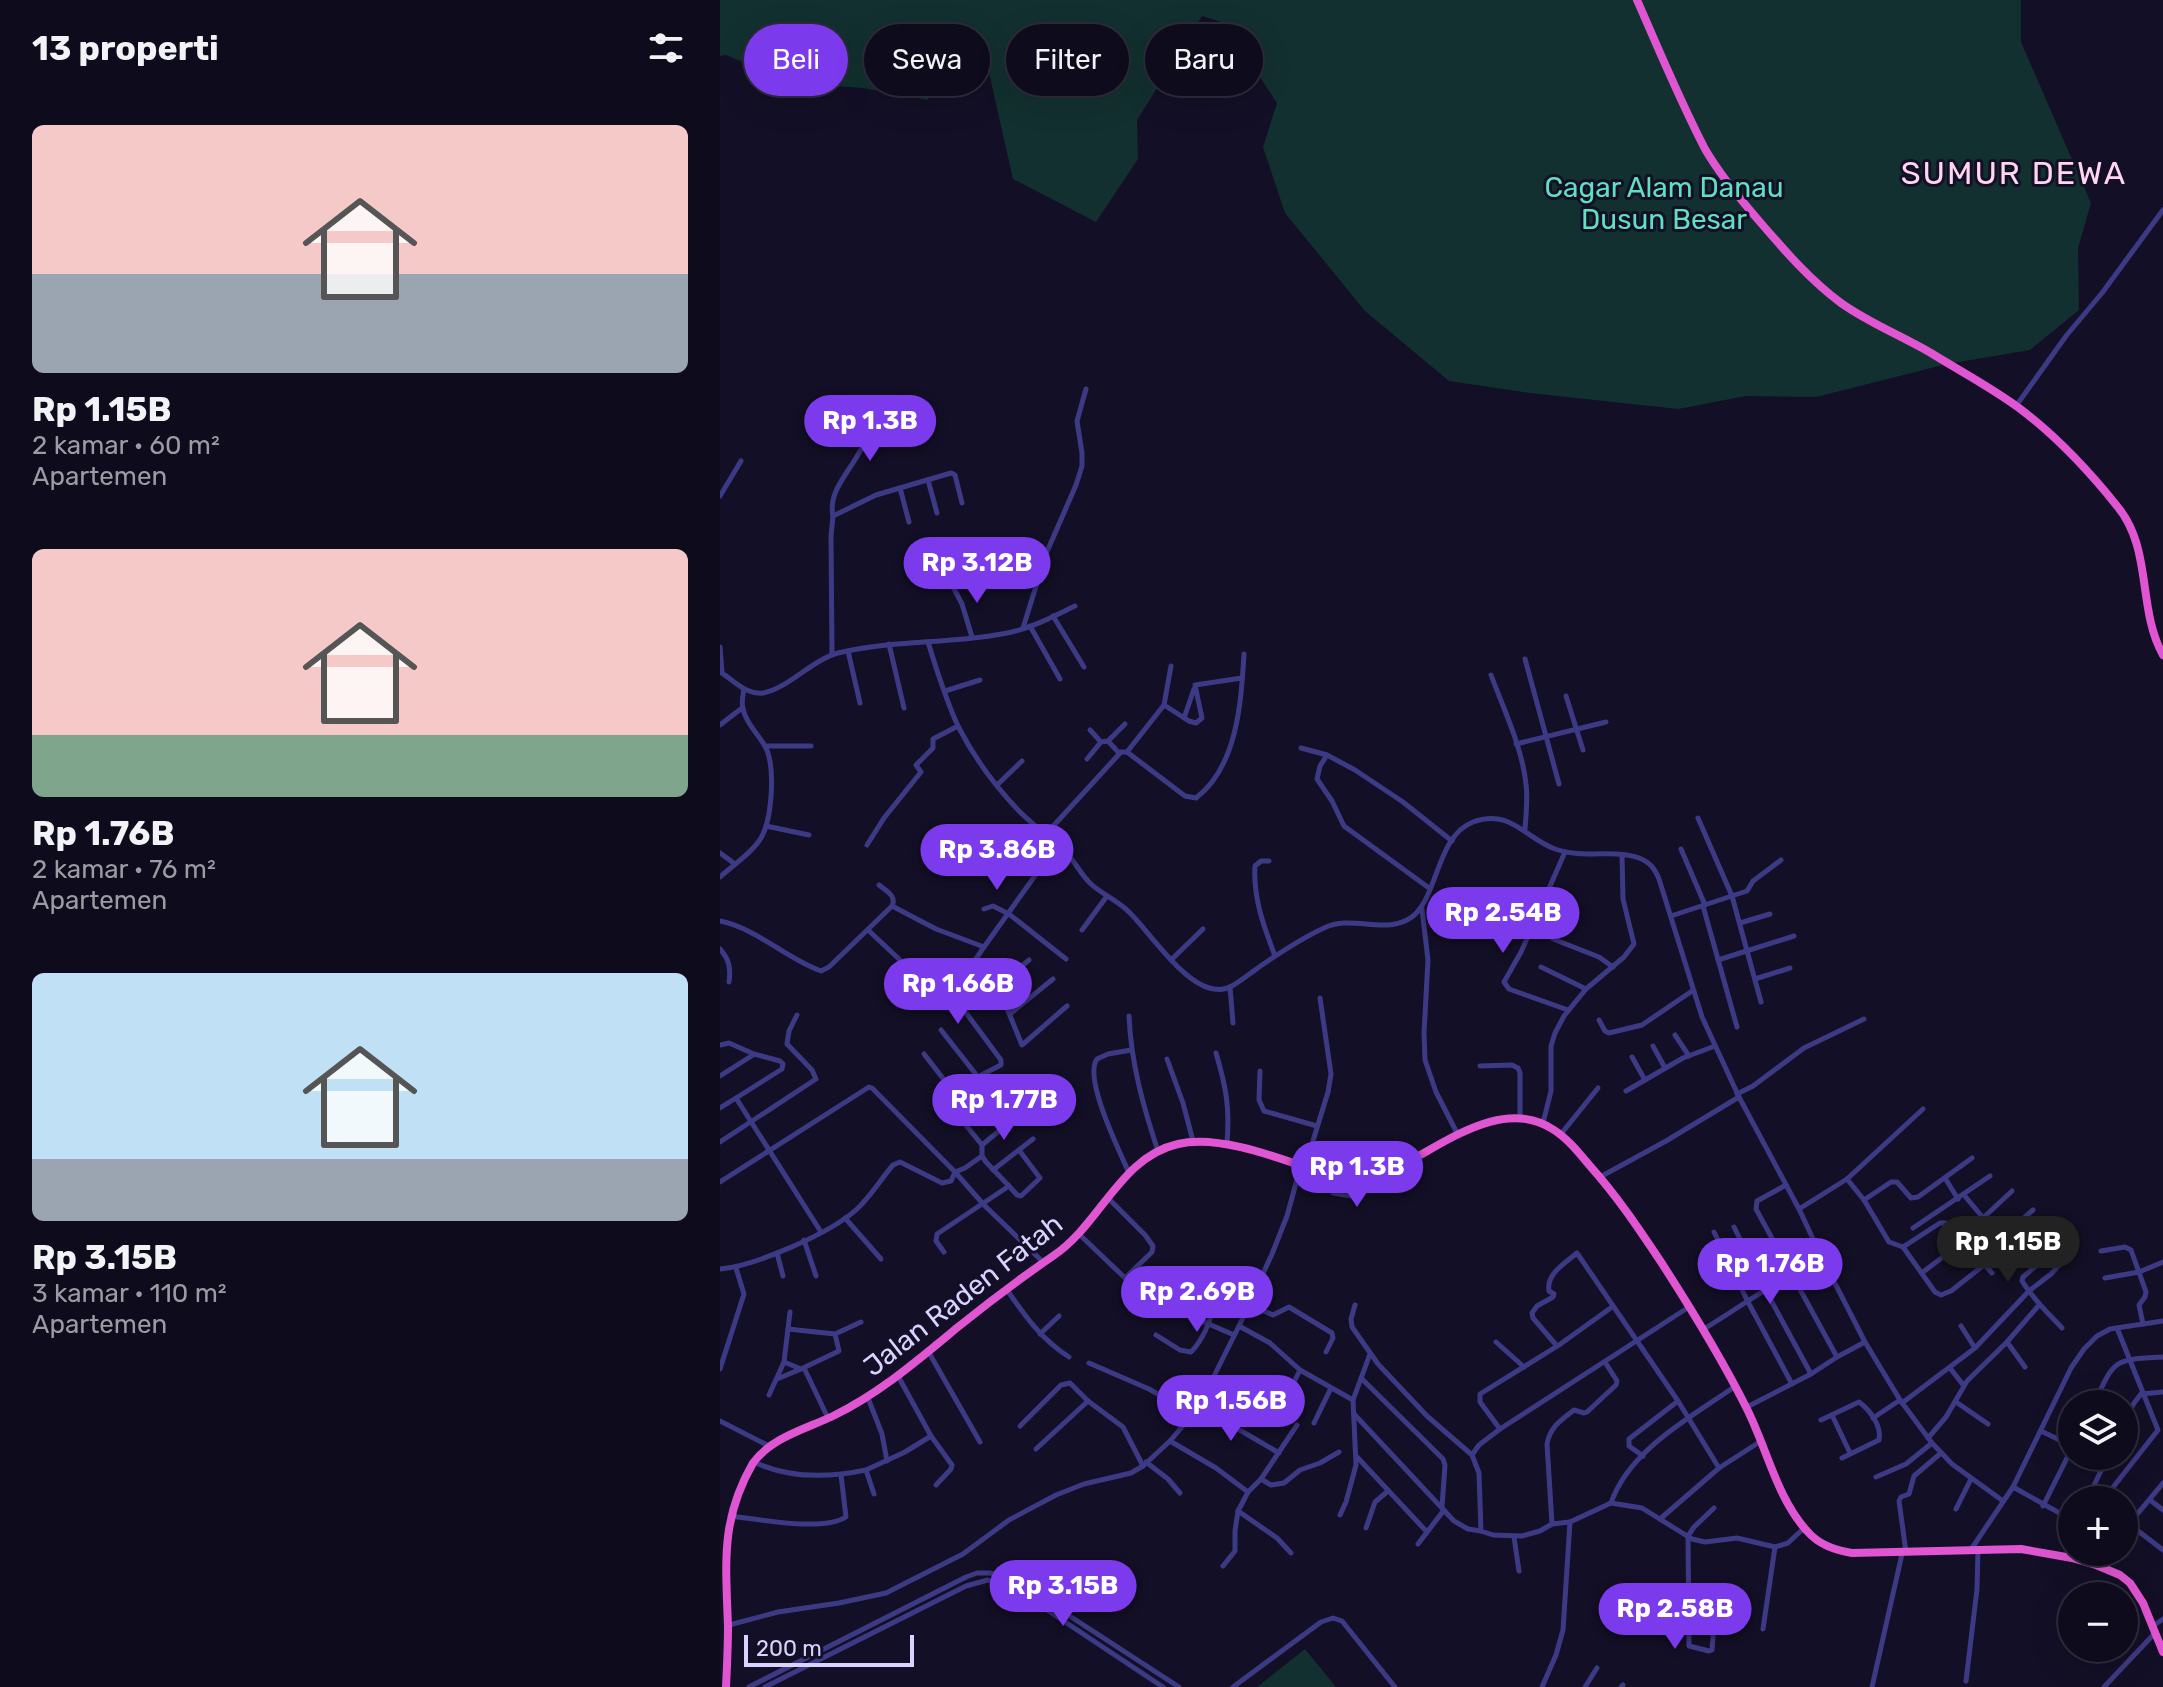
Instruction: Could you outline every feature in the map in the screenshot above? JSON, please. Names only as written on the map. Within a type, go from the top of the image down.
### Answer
[{"type":"highway","points":[[1637,0],[1713,162],[1793,260],[1854,312],[1923,349],[2034,419],[2122,512],[2142,564],[2149,620],[2163,655]]},
{"type":"highway","points":[[1354,1184],[1379,1178],[1458,1135],[1490,1122],[1520,1117],[1543,1123],[1561,1134],[1600,1177],[1640,1230],[1690,1307],[1746,1408],[1791,1509],[1804,1528],[1820,1542],[1845,1552],[1904,1554],[2021,1549],[2058,1553]]},
{"type":"highway","name":"Jalan Raden Fatah","points":[[726,1687],[724,1651],[728,1625],[723,1547],[729,1515],[740,1487],[754,1462],[769,1446],[868,1398],[898,1376],[1079,1234],[1129,1173],[1171,1145],[1193,1141],[1227,1145],[1354,1184]]},
{"type":"highway","points":[[2098,1566],[2130,1583],[2143,1603],[2163,1652]]},
{"type":"street","points":[[2016,406],[2163,210]]},
{"type":"street","points":[[1023,629],[1046,554],[1082,466],[1077,421],[1086,389]]},
{"type":"street","points":[[832,655],[833,503],[882,406]]},
{"type":"street","points":[[720,496],[741,461]]},
{"type":"street","points":[[833,516],[876,495],[953,474],[962,503]]},
{"type":"street","points":[[928,480],[937,513]]},
{"type":"street","points":[[900,488],[909,522]]},
{"type":"street","points":[[952,585],[972,637]]},
{"type":"street","points":[[720,647],[721,672],[744,689],[767,692],[832,655],[889,644],[1003,634],[1023,629],[1075,606]]},
{"type":"street","points":[[1053,616],[1084,667]]},
{"type":"street","points":[[1030,626],[1060,679]]},
{"type":"street","points":[[928,642],[958,726],[997,785],[1019,811],[1067,854],[1087,880],[1131,914],[1171,960],[1205,986],[1216,989],[1230,987],[1275,956],[1332,924],[1406,921],[1421,908],[1444,852],[1459,831],[1470,823],[1488,819],[1506,820],[1547,845],[1565,852],[1622,855],[1640,859],[1652,866],[1671,916],[1692,991],[1715,1046],[1865,1342],[1901,1402],[1930,1441],[1971,1479],[2003,1501]]},
{"type":"street","points":[[889,644],[904,708]]},
{"type":"street","points":[[848,651],[860,703]]},
{"type":"street","points":[[1045,835],[1119,753],[1127,752],[1185,796],[1196,798],[1203,793],[1215,777],[1233,738],[1239,716],[1244,654]]},
{"type":"street","points":[[1525,659],[1559,784]]},
{"type":"street","points":[[1127,752],[1164,705],[1171,666]]},
{"type":"street","points":[[1491,675],[1516,744],[1527,788],[1525,830]]},
{"type":"street","points":[[1195,685],[1242,678]]},
{"type":"street","points":[[945,691],[980,680]]},
{"type":"street","points":[[1164,705],[1196,723],[1202,718],[1195,685]]},
{"type":"street","points":[[1184,718],[1195,685]]},
{"type":"street","points":[[720,877],[759,842],[766,826],[771,785],[770,760],[742,708],[744,689]]},
{"type":"street","points":[[1566,696],[1583,750]]},
{"type":"street","points":[[720,725],[742,708]]},
{"type":"street","points":[[1516,744],[1606,722]]},
{"type":"street","points":[[1087,759],[1125,724]]},
{"type":"street","points":[[867,845],[921,772],[916,765],[933,748],[933,739],[958,726]]},
{"type":"street","points":[[1090,730],[1119,753]]},
{"type":"street","points":[[765,746],[811,746]]},
{"type":"street","points":[[1301,748],[1327,755],[1355,770],[1403,802],[1452,841]]},
{"type":"street","points":[[1327,755],[1317,779],[1344,826],[1429,888]]},
{"type":"street","points":[[997,785],[1022,761]]},
{"type":"street","points":[[1698,818],[1732,896],[1761,1002]]},
{"type":"street","points":[[766,826],[809,835]]},
{"type":"street","points":[[952,1090],[1001,1065],[1001,1060],[958,1002],[974,961],[1057,845]]},
{"type":"street","points":[[1681,849],[1704,905],[1737,1027]]},
{"type":"street","points":[[1565,852],[1521,952],[1504,982],[1509,989],[1568,1010]]},
{"type":"street","points":[[720,853],[735,864]]},
{"type":"street","points":[[1543,1123],[1551,1091],[1552,1040],[1568,1010],[1634,944],[1623,899],[1622,855]]},
{"type":"street","points":[[1671,916],[1747,891],[1753,881],[1781,860]]},
{"type":"street","points":[[1269,861],[1258,863],[1255,874],[1259,914],[1275,956]]},
{"type":"street","points":[[720,921],[762,937],[821,971],[829,967],[892,906],[894,898],[879,885]]},
{"type":"street","points":[[1082,930],[1107,896]]},
{"type":"street","points":[[892,906],[936,929],[984,947]]},
{"type":"street","points":[[984,909],[993,906],[1009,914],[1066,959]]},
{"type":"street","points":[[1421,908],[1428,960],[1425,1060],[1436,1092],[1458,1135]]},
{"type":"street","points":[[1740,923],[1770,914]]},
{"type":"street","points":[[1171,960],[1203,929]]},
{"type":"street","points":[[868,930],[900,960]]},
{"type":"street","points":[[1718,960],[1794,936]]},
{"type":"street","points":[[1553,939],[1599,957],[1613,967]]},
{"type":"street","points":[[720,949],[729,964],[729,982]]},
{"type":"street","points":[[995,988],[1029,960]]},
{"type":"street","points":[[974,961],[1004,1001],[1022,1045],[1067,1006]]},
{"type":"street","points":[[1541,967],[1586,989]]},
{"type":"street","points":[[1755,979],[1790,968]]},
{"type":"street","points":[[1010,1014],[1053,979]]},
{"type":"street","points":[[1230,987],[1233,1023]]},
{"type":"street","points":[[1599,1020],[1609,1033],[1633,1028],[1646,1023],[1692,991]]},
{"type":"street","points":[[728,1625],[778,1612],[886,1593],[963,1554],[1009,1520],[1056,1495],[1084,1484],[1131,1473],[1170,1441],[1193,1414],[1239,1326],[1287,1216],[1328,1092],[1331,1070],[1320,998]]},
{"type":"street","points":[[720,1142],[816,1079],[812,1070],[787,1044],[797,1015]]},
{"type":"street","points":[[1129,1016],[1131,1050],[1143,1106],[1158,1151]]},
{"type":"street","points":[[1600,1177],[1738,1096],[1804,1048],[1864,1019]]},
{"type":"street","points":[[941,1030],[978,1077]]},
{"type":"street","points":[[1675,1035],[1689,1056]]},
{"type":"street","points":[[720,1045],[729,1043],[780,1061],[783,1066],[720,1108]]},
{"type":"street","points":[[1653,1046],[1665,1068]]},
{"type":"street","points":[[1626,1091],[1665,1068],[1715,1046]]},
{"type":"street","points":[[1129,1173],[1104,1118],[1093,1069],[1097,1059],[1131,1050]]},
{"type":"street","points":[[1216,1053],[1229,1105],[1227,1145]]},
{"type":"street","points":[[720,1076],[754,1054]]},
{"type":"street","points":[[924,1054],[952,1090],[965,1124],[982,1145],[982,1156],[1020,1196],[1040,1178],[1019,1150]]},
{"type":"street","points":[[1632,1057],[1645,1080]]},
{"type":"street","points":[[1167,1059],[1193,1141]]},
{"type":"street","points":[[1480,1066],[1512,1065],[1518,1068],[1520,1117]]},
{"type":"street","points":[[1260,1071],[1259,1100],[1264,1111],[1317,1126]]},
{"type":"street","points":[[720,1182],[869,1087],[1043,1262]]},
{"type":"street","points":[[1561,1134],[1598,1088]]},
{"type":"street","points":[[736,1098],[821,1232]]},
{"type":"street","points":[[1799,1209],[1847,1179],[1923,1109]]},
{"type":"street","points":[[982,1145],[1010,1122]]},
{"type":"street","points":[[993,1170],[1033,1139]]},
{"type":"street","points":[[720,1269],[736,1268],[777,1253],[845,1218],[860,1207],[896,1163],[904,1162],[942,1183],[951,1181],[955,1172],[982,1156]]},
{"type":"street","points":[[1864,1200],[1891,1182],[1897,1182],[1909,1196],[1915,1198],[1972,1158]]},
{"type":"street","points":[[1913,1228],[1990,1176]]},
{"type":"street","points":[[1945,1178],[2015,1256]]},
{"type":"street","points":[[1847,1179],[1864,1200],[1889,1242],[1903,1247],[1935,1292],[1944,1295],[1984,1265]]},
{"type":"street","points":[[1333,1193],[1351,1196],[1354,1184]]},
{"type":"street","points":[[1786,1185],[1757,1201],[1755,1206],[1837,1357]]},
{"type":"street","points":[[944,1252],[936,1241],[937,1234],[1009,1186]]},
{"type":"street","points":[[1983,1218],[2012,1191]]},
{"type":"street","points":[[1109,1199],[1153,1246],[1152,1252],[1125,1278]]},
{"type":"street","points":[[2001,1238],[2033,1210]]},
{"type":"street","points":[[845,1218],[881,1259]]},
{"type":"street","points":[[1903,1247],[1943,1223],[1950,1226],[1992,1273]]},
{"type":"street","points":[[1734,1227],[1811,1374]]},
{"type":"street","points":[[1714,1232],[1792,1384]]},
{"type":"street","points":[[1079,1234],[1125,1278],[1145,1304]]},
{"type":"street","points":[[804,1240],[816,1276]]},
{"type":"street","points":[[2060,1240],[2022,1279],[2039,1305],[2062,1328]]},
{"type":"street","points":[[1923,1272],[1964,1241]]},
{"type":"street","points":[[2101,1251],[2130,1248],[2146,1292],[2139,1305],[2143,1324]]},
{"type":"street","points":[[777,1253],[783,1276]]},
{"type":"street","points":[[1557,1346],[1532,1313],[1537,1306],[1553,1297],[1547,1286],[1549,1280],[1577,1253],[1678,1401],[1719,1468]]},
{"type":"street","points":[[1873,1418],[1901,1402],[1975,1348],[2069,1254]]},
{"type":"street","points":[[1703,1329],[1821,1256]]},
{"type":"street","points":[[2105,1278],[2139,1272],[2163,1262]]},
{"type":"street","points":[[720,1369],[744,1294],[736,1268]]},
{"type":"street","points":[[1007,1290],[1040,1334],[1069,1357]]},
{"type":"street","points":[[1156,1335],[1180,1350],[1191,1352],[1195,1349],[1208,1324],[1212,1304],[1180,1298]]},
{"type":"street","points":[[1249,1305],[1273,1315],[1289,1307],[1303,1314],[1332,1333],[1333,1338],[1326,1352]]},
{"type":"street","points":[[1355,1305],[1352,1327],[1370,1353],[1427,1416],[1472,1455],[1479,1473],[1481,1531]]},
{"type":"street","points":[[1876,1477],[1906,1464],[1930,1441],[1972,1376],[2039,1305]]},
{"type":"street","points":[[1170,1307],[1234,1335]]},
{"type":"street","points":[[1500,1429],[1480,1402],[1480,1394],[1612,1307]]},
{"type":"street","points":[[1472,1455],[1482,1442],[1500,1429],[1690,1307]]},
{"type":"street","points":[[769,1395],[784,1362],[790,1312]]},
{"type":"street","points":[[1040,1334],[1059,1316]]},
{"type":"street","points":[[1966,1681],[1977,1589],[1974,1550],[2013,1487],[2077,1357],[2097,1336],[2117,1328],[2163,1321]]},
{"type":"street","points":[[788,1329],[835,1334],[861,1322]]},
{"type":"street","points":[[1239,1326],[1270,1343],[1300,1370],[1353,1400]]},
{"type":"street","points":[[1961,1326],[1975,1348]]},
{"type":"street","points":[[2115,1486],[2161,1430],[2117,1328]]},
{"type":"street","points":[[776,1380],[838,1352],[835,1334]]},
{"type":"street","points":[[1496,1342],[1524,1367]]},
{"type":"street","points":[[1746,1408],[1865,1342]]},
{"type":"street","points":[[2007,1342],[2025,1367]]},
{"type":"street","points":[[928,1351],[980,1442]]},
{"type":"street","points":[[1340,1515],[1354,1478],[1353,1400],[1370,1353]]},
{"type":"street","points":[[2101,1390],[2113,1367],[2120,1361],[2163,1357]]},
{"type":"street","points":[[784,1362],[802,1368],[828,1418]]},
{"type":"street","points":[[1552,1524],[1548,1478],[1549,1432],[1574,1410],[1587,1412],[1616,1385],[1617,1381],[1605,1362]]},
{"type":"street","points":[[1089,1363],[1136,1382],[1193,1414],[1238,1429],[1279,1453]]},
{"type":"street","points":[[1950,1368],[1964,1386]]},
{"type":"street","points":[[1242,1388],[1283,1404],[1300,1370]]},
{"type":"street","points":[[898,1376],[952,1467],[936,1485]]},
{"type":"street","points":[[1361,1378],[1443,1459],[1443,1509],[1418,1544]]},
{"type":"street","points":[[1020,1426],[1061,1385],[1070,1383],[1123,1427],[1144,1464],[1168,1479],[1180,1493]]},
{"type":"street","points":[[1611,1503],[1617,1487],[1643,1456],[1668,1434],[1734,1387]]},
{"type":"street","points":[[1314,1423],[1331,1388]]},
{"type":"street","points":[[2138,1397],[2143,1392],[2163,1392]]},
{"type":"street","points":[[868,1398],[879,1426],[887,1461]]},
{"type":"street","points":[[1036,1449],[1088,1401]]},
{"type":"street","points":[[1643,1456],[1629,1446],[1629,1439],[1678,1401]]},
{"type":"street","points":[[1821,1420],[1859,1402],[1873,1418],[1880,1432],[1879,1440],[1842,1458]]},
{"type":"street","points":[[1956,1402],[1988,1424]]},
{"type":"street","points":[[1354,1414],[1443,1509],[1468,1529],[1514,1537],[1531,1534],[1552,1524],[1570,1522],[1611,1503],[1635,1506],[1698,1541],[1744,1538],[1775,1547],[1788,1543],[1804,1528]]},
{"type":"street","points":[[1832,1415],[1850,1454]]},
{"type":"street","points":[[720,1421],[769,1446]]},
{"type":"street","points":[[1223,1566],[1236,1548],[1238,1511],[1248,1492],[1261,1479],[1297,1425]]},
{"type":"street","points":[[2041,1431],[2058,1440]]},
{"type":"street","points":[[754,1462],[794,1474],[841,1475],[866,1470],[887,1461],[931,1436]]},
{"type":"street","points":[[1170,1441],[1216,1468],[1248,1492]]},
{"type":"street","points":[[1660,1519],[1719,1468],[1761,1441]]},
{"type":"street","points":[[1261,1479],[1271,1485],[1284,1483],[1300,1470],[1339,1452]]},
{"type":"street","points":[[1872,1687],[1904,1554],[1899,1501],[1909,1494],[1914,1476],[1941,1453]]},
{"type":"street","points":[[1356,1457],[1427,1532]]},
{"type":"street","points":[[866,1470],[874,1494]]},
{"type":"street","points":[[2043,1506],[2061,1470]]},
{"type":"street","points":[[729,1515],[795,1523],[840,1520],[846,1517],[841,1475]]},
{"type":"street","points":[[1956,1509],[1971,1479]]},
{"type":"street","points":[[2138,1514],[2163,1483]]},
{"type":"street","points":[[2013,1487],[2058,1513]]},
{"type":"street","points":[[1366,1528],[1375,1502],[1388,1491]]},
{"type":"street","points":[[2150,1500],[2163,1510]]},
{"type":"street","points":[[1714,1508],[1688,1536],[1689,1646],[1712,1650],[1716,1598]]},
{"type":"street","points":[[1238,1511],[1277,1538],[1291,1553]]},
{"type":"street","points":[[1542,1687],[1563,1630],[1570,1522]]},
{"type":"street","points":[[2138,1531],[2163,1550]]},
{"type":"street","points":[[1514,1537],[1519,1571]]},
{"type":"street","points":[[1763,1629],[1775,1547]]},
{"type":"street","points":[[754,1686],[966,1577],[983,1573],[1009,1578],[1179,1687]]},
{"type":"street","points":[[765,1687],[966,1586],[988,1580],[1032,1600],[1163,1687]]},
{"type":"street","points":[[1233,1687],[1321,1622],[1333,1618],[1342,1621],[1395,1687]]},
{"type":"street","points":[[2104,1687],[2163,1619]]},
{"type":"street","points":[[1585,1687],[1597,1668]]},
{"type":"green space","name":"Cagar Alam Danau Dusun Besar","points":[[720,0],[2021,0],[2021,42],[2091,203],[2078,248],[2079,310],[2030,350],[1947,364],[1816,397],[1746,396],[1678,409],[1449,381],[1365,311],[1285,213],[1263,147],[1277,103],[1263,82],[1263,24],[1225,24],[1202,16],[1197,24],[1145,24],[1145,96],[1152,96],[1137,120],[1138,159],[1096,222],[1013,179],[990,77],[990,24],[864,24],[864,88],[848,87],[848,24],[744,24],[744,63],[726,55],[720,56]]},
{"type":"green space","name":"Cagar Alam Danau Dusun Besar","points":[[906,96],[930,96],[928,100]]},
{"type":"green space","points":[[1305,1649],[1336,1687],[1257,1687]]},
{"type":"district","name":"SUMUR DEWA","points":[[2014,173]]}]
